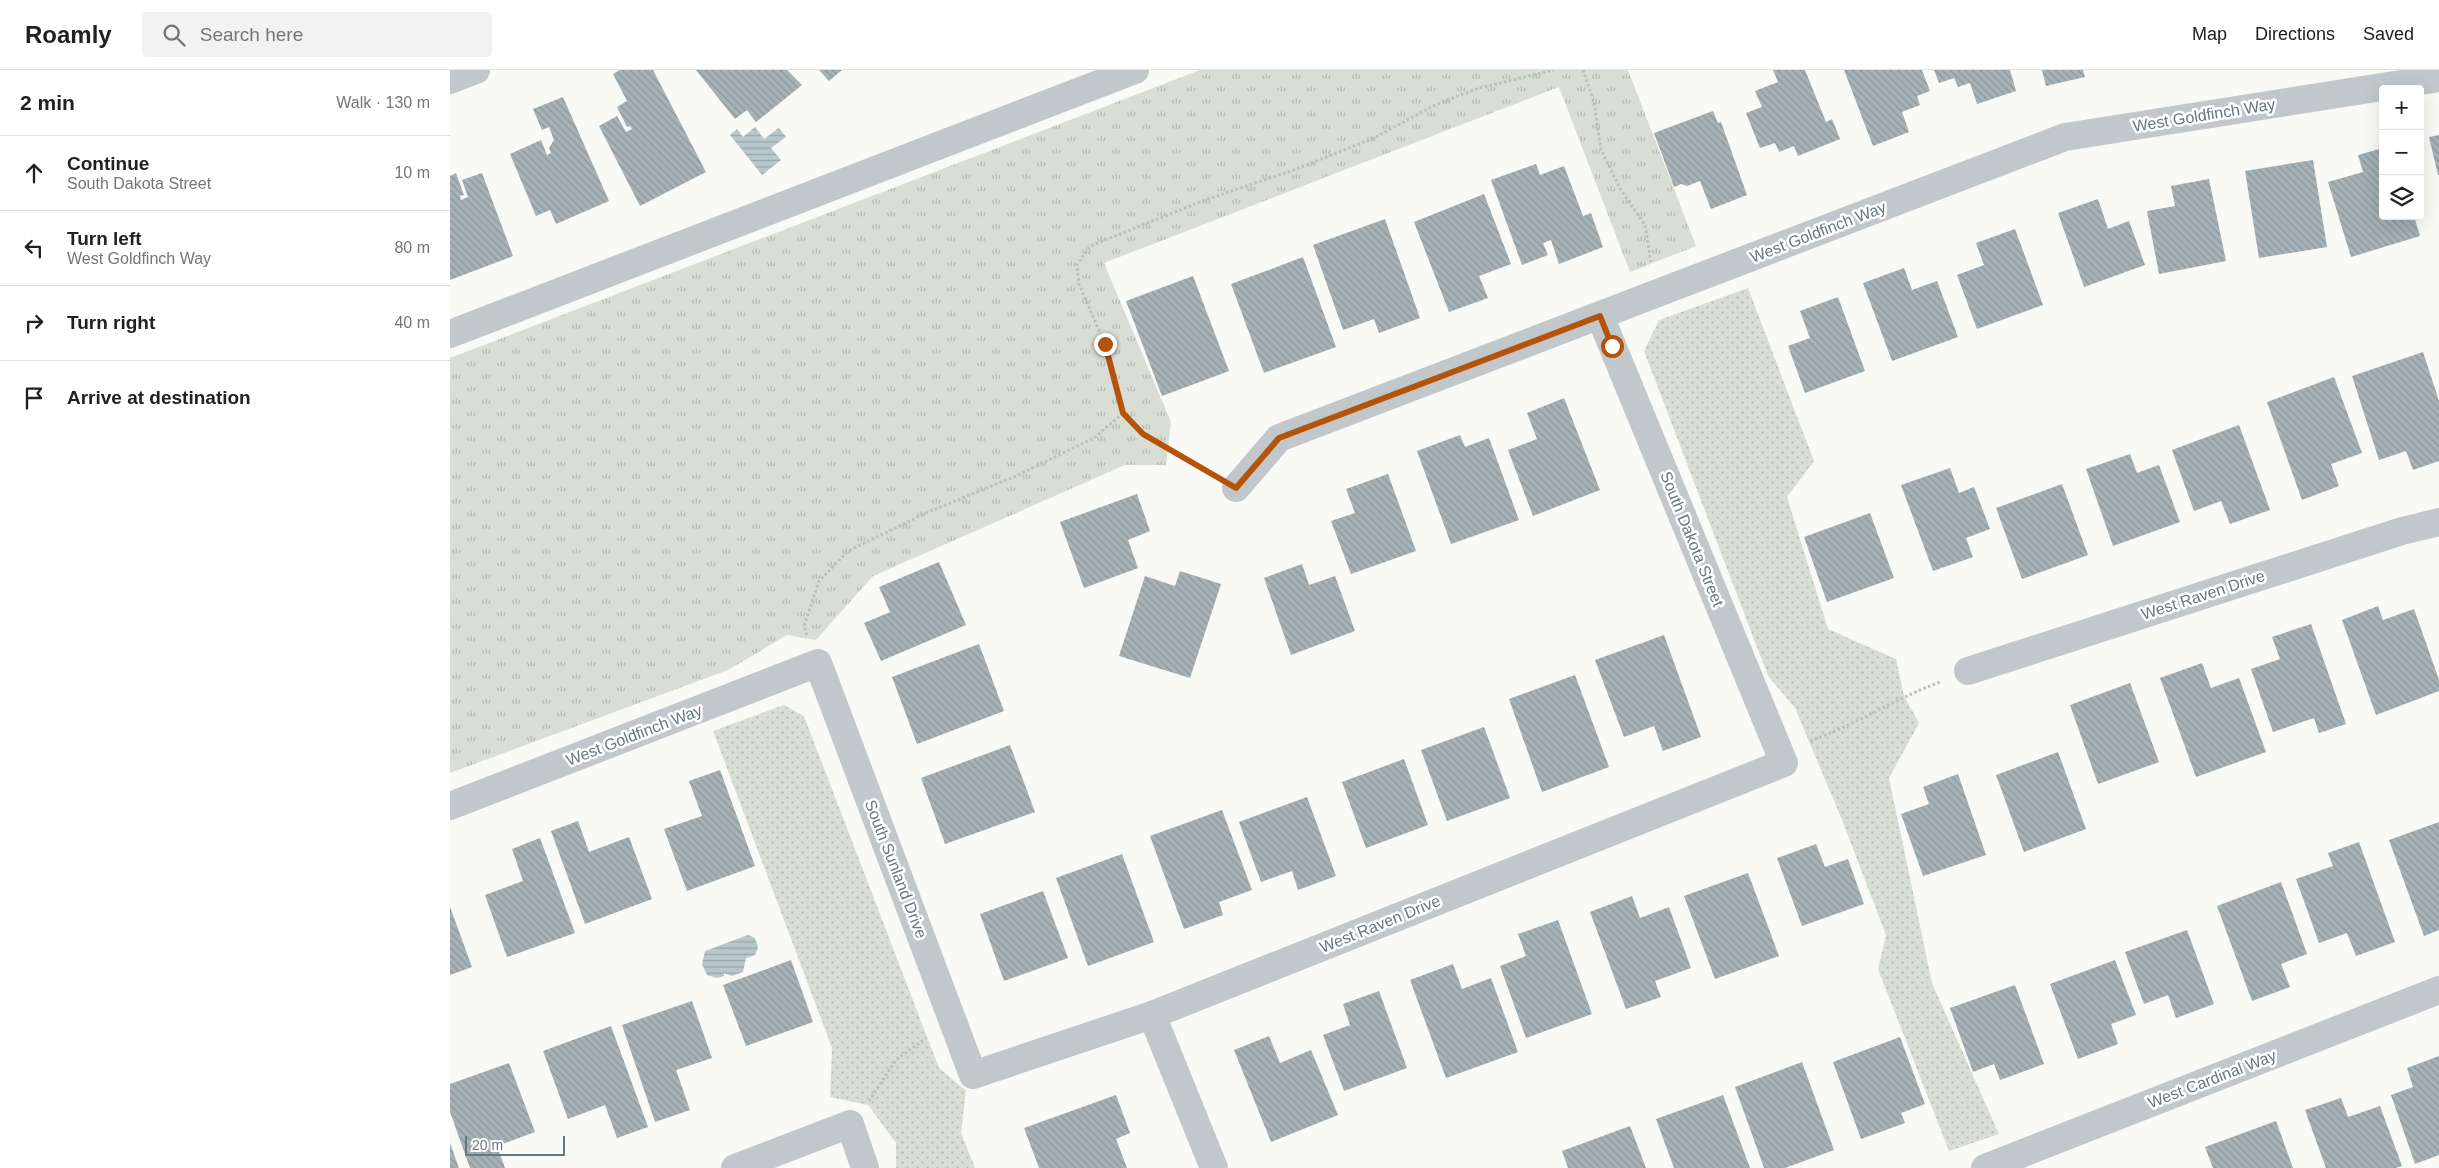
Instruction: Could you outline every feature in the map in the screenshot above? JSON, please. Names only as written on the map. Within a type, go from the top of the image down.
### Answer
[{"type":"street","points":[[450,80],[476,70]]},
{"type":"street","points":[[450,334],[1135,70]]},
{"type":"street","name":"West Goldfinch Way","points":[[1236,488],[1279,438],[2065,137],[2439,78]]},
{"type":"street","name":"South Dakota Street","points":[[1600,316],[1784,763]]},
{"type":"street","name":"West Raven Drive","points":[[1968,670],[2402,530],[2439,522]]},
{"type":"street","name":"West Goldfinch Way","points":[[450,806],[818,663]]},
{"type":"street","name":"South Sunland Drive","points":[[818,663],[973,1076]]},
{"type":"street","name":"West Raven Drive","points":[[973,1076],[1152,1015],[1784,763]]},
{"type":"street","name":"West Cardinal Way","points":[[1985,1168],[2439,990]]},
{"type":"street","points":[[1152,1015],[1214,1168]]},
{"type":"street","points":[[735,1168],[850,1124],[865,1168]]},
{"type":"path","points":[[1236,488],[1143,434],[1123,413],[1105,344],[1080,284],[1077,265],[1090,246],[1205,200],[1294,170],[1374,138],[1444,102],[1479,88],[1554,70]]},
{"type":"path","points":[[1583,70],[1594,102],[1601,150],[1621,190],[1645,225],[1657,294]]},
{"type":"path","points":[[818,663],[804,626],[819,581],[848,551],[928,512],[1016,476],[1085,442],[1123,413]]},
{"type":"path","points":[[1784,763],[1808,742],[1838,731],[1891,705],[1904,696],[1968,670]]},
{"type":"path","points":[[850,1124],[879,1087],[896,1060],[920,1041],[955,1027]]},
{"type":"green space","points":[[1200,70],[1628,70],[1696,246],[1630,272],[1559,87],[1104,263],[1171,422],[1166,465],[1125,465],[873,576],[816,640],[787,635],[728,670],[450,773],[450,358]]},
{"type":"green space","points":[[1748,288],[1814,461],[1787,497],[1828,629],[1896,659],[1904,696],[1919,723],[1889,778],[1932,983],[1999,1134],[1949,1151],[1878,969],[1886,935],[1842,820],[1795,708],[1768,676],[1644,351],[1659,320]]},
{"type":"green space","points":[[784,705],[804,716],[939,1068],[966,1091],[961,1133],[975,1168],[896,1168],[896,1143],[868,1105],[830,1097],[832,1048],[713,731]]},
{"type":"shaded area","points":[[755,127],[764,139],[779,128],[786,137],[771,148],[781,160],[762,175],[730,135],[737,129],[743,137]]},
{"type":"shaded area","points":[[748,935],[755,938],[758,948],[755,955],[746,958],[743,972],[732,976],[724,973],[724,976],[717,978],[707,975],[702,964],[705,951]]},
{"type":"building","points":[[620,70],[653,70],[706,172],[640,206],[599,126],[617,116],[626,132],[632,129],[630,126],[627,127],[617,107],[627,101],[613,74]]},
{"type":"building","points":[[696,70],[787,70],[802,85],[756,122],[747,110],[735,119]]},
{"type":"building","points":[[819,70],[842,70],[829,81]]},
{"type":"building","points":[[1773,70],[1805,70],[1826,122],[1832,119],[1840,139],[1798,156],[1794,146],[1779,152],[1775,143],[1760,148],[1746,113],[1762,107],[1755,91],[1778,82]]},
{"type":"building","points":[[1844,70],[1922,70],[1930,91],[1917,96],[1920,105],[1902,112],[1909,132],[1873,146]]},
{"type":"building","points":[[1934,70],[2010,70],[2016,91],[1977,104],[1970,83],[1958,87],[1954,78],[1939,83]]},
{"type":"building","points":[[2042,70],[2083,70],[2085,77],[2046,86]]},
{"type":"building","points":[[563,97],[609,201],[556,224],[550,210],[536,216],[510,154],[541,140],[547,155],[551,153],[549,148],[554,140],[549,127],[542,130],[533,109]]},
{"type":"building","points":[[1713,111],[1718,123],[1721,122],[1747,195],[1711,209],[1700,181],[1687,186],[1681,184],[1674,187],[1654,133]]},
{"type":"building","points":[[2439,135],[2439,175],[2438,175],[2429,137]]},
{"type":"building","points":[[2379,149],[2379,220],[2415,220],[2420,236],[2351,257],[2328,182],[2363,172],[2358,155]]},
{"type":"building","points":[[2313,160],[2327,247],[2259,258],[2245,171]]},
{"type":"building","points":[[1536,164],[1540,175],[1564,166],[1583,216],[1591,213],[1603,247],[1559,264],[1551,240],[1543,243],[1548,255],[1522,265],[1491,180]]},
{"type":"building","points":[[456,173],[464,195],[460,196],[461,200],[468,197],[462,180],[482,173],[513,256],[450,280],[450,176]]},
{"type":"building","points":[[2209,179],[2226,261],[2159,274],[2147,211],[2175,206],[2171,186]]},
{"type":"building","points":[[1484,194],[1511,264],[1479,276],[1488,298],[1449,312],[1414,222]]},
{"type":"building","points":[[2098,199],[2108,229],[2129,221],[2145,265],[2084,287],[2058,213]]},
{"type":"building","points":[[1385,219],[1420,318],[1379,333],[1374,319],[1343,330],[1313,245]]},
{"type":"building","points":[[2015,229],[2043,305],[1977,329],[1957,275],[1984,265],[1976,243]]},
{"type":"building","points":[[1303,257],[1336,347],[1264,373],[1231,284]]},
{"type":"building","points":[[1904,268],[1912,290],[1937,281],[1958,337],[1892,361],[1863,283]]},
{"type":"building","points":[[1193,276],[1229,371],[1162,396],[1126,301]]},
{"type":"building","points":[[1838,297],[1865,371],[1805,393],[1788,346],[1810,338],[1800,311]]},
{"type":"building","points":[[2423,352],[2439,401],[2439,461],[2413,470],[2406,451],[2379,460],[2352,376]]},
{"type":"building","points":[[2334,377],[2362,453],[2331,464],[2339,486],[2302,500],[2267,402]]},
{"type":"building","points":[[1564,398],[1600,490],[1533,516],[1508,450],[1537,439],[1527,413]]},
{"type":"building","points":[[2239,425],[2270,510],[2230,524],[2221,501],[2194,511],[2172,450]]},
{"type":"building","points":[[1460,435],[1465,447],[1489,438],[1519,520],[1451,544],[1417,451]]},
{"type":"building","points":[[2130,454],[2137,473],[2159,465],[2180,522],[2113,546],[2086,469]]},
{"type":"building","points":[[1950,468],[1959,493],[1974,487],[1990,529],[1966,538],[1973,557],[1933,571],[1901,485]]},
{"type":"building","points":[[1388,474],[1416,551],[1351,574],[1331,521],[1355,513],[1346,489]]},
{"type":"building","points":[[2062,484],[2088,555],[2022,579],[1996,508]]},
{"type":"building","points":[[1137,494],[1150,531],[1128,540],[1138,568],[1084,588],[1060,522]]},
{"type":"building","points":[[1870,513],[1894,578],[1827,602],[1804,537]]},
{"type":"building","points":[[939,562],[966,625],[881,661],[864,623],[890,612],[879,587]]},
{"type":"building","points":[[1302,564],[1309,585],[1335,576],[1355,631],[1291,655],[1264,578]]},
{"type":"building","points":[[1180,571],[1221,584],[1190,678],[1119,656],[1145,576],[1175,586]]},
{"type":"building","points":[[2378,606],[2383,620],[2414,609],[2439,680],[2439,691],[2376,715],[2342,620]]},
{"type":"building","points":[[2311,624],[2346,724],[2319,733],[2314,718],[2273,732],[2251,669],[2280,659],[2272,637]]},
{"type":"building","points":[[1664,635],[1701,737],[1663,751],[1654,726],[1624,737],[1595,660]]},
{"type":"building","points":[[979,644],[1004,711],[917,744],[892,677]]},
{"type":"building","points":[[2202,663],[2211,688],[2239,678],[2266,752],[2196,777],[2160,678]]},
{"type":"building","points":[[1575,675],[1609,767],[1542,792],[1509,699]]},
{"type":"building","points":[[2130,683],[2159,762],[2098,784],[2070,705]]},
{"type":"building","points":[[1484,727],[1510,798],[1447,821],[1421,750]]},
{"type":"building","points":[[1010,745],[1035,812],[945,844],[921,778]]},
{"type":"building","points":[[2058,752],[2086,829],[2024,852],[1996,775]]},
{"type":"building","points":[[1404,759],[1428,825],[1366,848],[1342,782]]},
{"type":"building","points":[[720,770],[755,866],[687,891],[664,829],[702,816],[689,781]]},
{"type":"building","points":[[1958,774],[1986,855],[1923,876],[1901,814],[1929,804],[1923,787]]},
{"type":"building","points":[[1307,797],[1336,876],[1298,890],[1292,871],[1261,882],[1239,822]]},
{"type":"building","points":[[1222,810],[1252,890],[1219,902],[1223,915],[1184,929],[1150,836]]},
{"type":"building","points":[[578,821],[589,852],[629,837],[652,899],[585,924],[551,831]]},
{"type":"building","points":[[2439,822],[2439,930],[2424,936],[2389,840]]},
{"type":"building","points":[[540,838],[575,933],[507,957],[485,895],[523,881],[512,849]]},
{"type":"building","points":[[2359,842],[2395,942],[2356,956],[2347,933],[2319,943],[2296,879],[2333,866],[2328,853]]},
{"type":"building","points":[[1816,844],[1825,867],[1848,859],[1864,904],[1802,926],[1777,858]]},
{"type":"building","points":[[1122,854],[1154,942],[1088,966],[1056,878]]},
{"type":"building","points":[[1748,873],[1779,956],[1715,979],[1684,896]]},
{"type":"building","points":[[2281,882],[2307,954],[2281,964],[2290,987],[2252,1001],[2217,906]]},
{"type":"building","points":[[1043,891],[1068,958],[1004,981],[980,914]]},
{"type":"building","points":[[1632,896],[1640,918],[1669,907],[1691,968],[1655,981],[1661,997],[1626,1009],[1590,912]]},
{"type":"building","points":[[450,907],[472,967],[450,975]]},
{"type":"building","points":[[1558,920],[1592,1014],[1526,1038],[1500,966],[1526,956],[1518,934]]},
{"type":"building","points":[[2187,930],[2214,1004],[2176,1018],[2168,995],[2144,1004],[2125,952]]},
{"type":"building","points":[[791,960],[813,1022],[746,1046],[723,985]]},
{"type":"building","points":[[2115,960],[2136,1015],[2111,1024],[2118,1044],[2078,1059],[2050,984]]},
{"type":"building","points":[[1453,964],[1462,989],[1491,978],[1518,1052],[1446,1078],[1410,980]]},
{"type":"building","points":[[2015,985],[2044,1064],[2000,1080],[1994,1064],[1973,1072],[1950,1008]]},
{"type":"building","points":[[1379,991],[1407,1068],[1344,1091],[1323,1035],[1350,1025],[1343,1004]]},
{"type":"building","points":[[692,1001],[712,1058],[676,1070],[690,1110],[655,1122],[622,1025]]},
{"type":"building","points":[[611,1026],[648,1127],[617,1138],[605,1105],[568,1119],[543,1051]]},
{"type":"building","points":[[1269,1036],[1280,1063],[1311,1050],[1338,1115],[1271,1142],[1234,1050]]},
{"type":"building","points":[[1900,1037],[1925,1104],[1901,1113],[1905,1123],[1861,1139],[1833,1062]]},
{"type":"building","points":[[2439,1056],[2439,1155],[2415,1164],[2391,1095],[2413,1087],[2407,1068]]},
{"type":"building","points":[[1802,1062],[1834,1150],[1785,1168],[1764,1168],[1735,1087]]},
{"type":"building","points":[[509,1063],[535,1132],[497,1146],[505,1168],[470,1168],[450,1112],[450,1084]]},
{"type":"building","points":[[1116,1095],[1130,1133],[1116,1139],[1127,1168],[1039,1168],[1024,1128]]},
{"type":"building","points":[[1723,1095],[1750,1168],[1674,1168],[1656,1119]]},
{"type":"building","points":[[2341,1098],[2348,1117],[2380,1106],[2402,1166],[2396,1168],[2326,1168],[2305,1110]]},
{"type":"building","points":[[2276,1121],[2293,1168],[2213,1168],[2205,1147]]},
{"type":"building","points":[[1630,1126],[1646,1168],[1568,1168],[1562,1151]]},
{"type":"building","points":[[450,1143],[459,1168],[450,1168]]},
{"type":"route","points":[[1105,344],[1123,413],[1143,434],[1236,488],[1279,438],[1600,316],[1612,346]]}]
